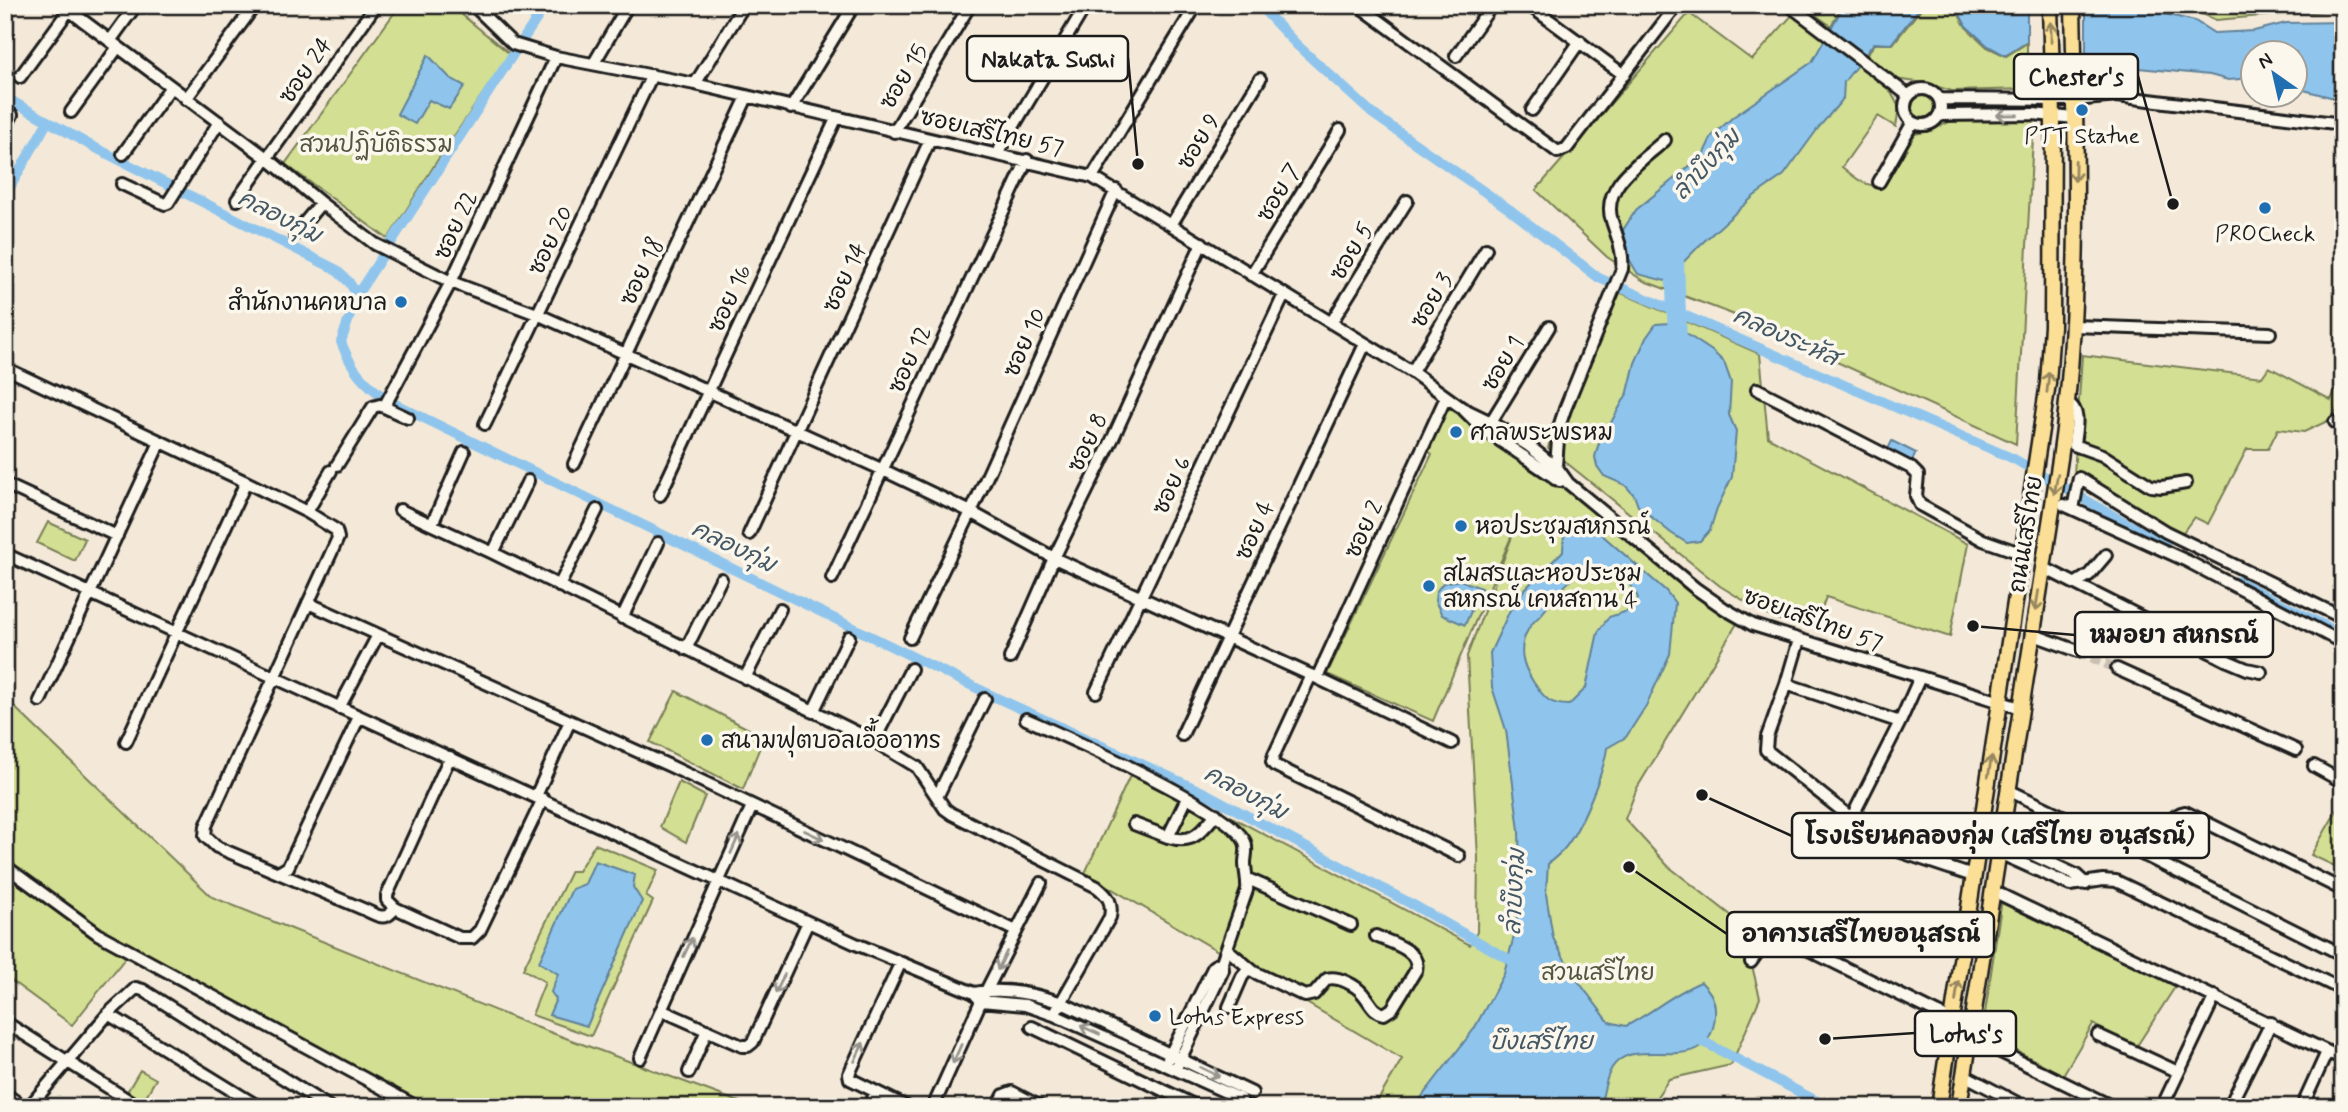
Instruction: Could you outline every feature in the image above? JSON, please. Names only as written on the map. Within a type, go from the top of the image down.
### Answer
[{"type":"main road","name":"ถนนเสรีไทย","points":[[1939,1107],[2048,383],[2052,326],[2053,116],[2050,5]]},
{"type":"main road","name":"ถนนเสรีไทย","points":[[1959,1107],[2042,567],[2066,507],[2060,459],[2074,326],[2074,5]]},
{"type":"street","points":[[71,112],[136,5]]},
{"type":"street","points":[[186,99],[255,5]]},
{"type":"street","name":"ซอย 24","points":[[237,200],[376,5]]},
{"type":"street","points":[[594,63],[628,5]]},
{"type":"street","points":[[695,84],[744,5]]},
{"type":"street","points":[[791,108],[854,5]]},
{"type":"street","name":"ซอย 15","points":[[894,132],[970,5]]},
{"type":"street","points":[[997,154],[1086,5]]},
{"type":"street","points":[[1358,5],[1558,152],[1567,148],[1677,5]]},
{"type":"street","points":[[1456,56],[1492,5]]},
{"type":"street","points":[[1529,5],[1624,75]]},
{"type":"street","points":[[1788,5],[1909,96]]},
{"type":"street","name":"ซอยเสรีไทย 57","points":[[476,6],[513,44],[556,57],[695,84],[1092,177],[1412,372],[1462,408],[1491,422],[1536,451],[1556,474]]},
{"type":"street","points":[[1092,177],[1195,7]]},
{"type":"street","points":[[20,76],[66,8],[268,159],[375,244],[451,282],[537,314],[881,469],[971,512],[1054,558],[1314,676],[1452,743]]},
{"type":"street","points":[[1532,110],[1580,41]]},
{"type":"street","name":"ซอย 22","points":[[386,403],[451,282],[556,57]]},
{"type":"street","name":"ซอย 20","points":[[485,424],[652,75]]},
{"type":"street","name":"ซอย 9","points":[[1171,225],[1260,79]]},
{"type":"street","points":[[122,154],[170,88]]},
{"type":"street","points":[[1916,90],[1934,92],[1939,100],[1939,115],[1927,124],[1913,122],[1905,110],[1909,96],[1916,90]]},
{"type":"street","name":"ซอย 18","points":[[574,464],[747,97]]},
{"type":"street","points":[[1939,100],[2075,100],[2131,97],[2343,124]]},
{"type":"street","points":[[1939,115],[2075,118]]},
{"type":"street","points":[[5,127],[12,116]]},
{"type":"street","name":"ซอย 16","points":[[660,495],[836,119]]},
{"type":"street","points":[[122,184],[166,204],[179,189],[219,122]]},
{"type":"street","points":[[1879,182],[1913,122]]},
{"type":"street","name":"ซอย 7","points":[[1251,275],[1340,130]]},
{"type":"street","name":"ซอย 14","points":[[750,534],[930,140]]},
{"type":"street","points":[[1556,474],[1559,427],[1622,269],[1623,258],[1609,213],[1611,195],[1617,185],[1665,140]]},
{"type":"street","name":"ซอย 12","points":[[832,578],[1027,160]]},
{"type":"street","name":"ซอย 10","points":[[909,639],[971,512],[1116,190]]},
{"type":"street","name":"ซอย 5","points":[[1331,323],[1407,201]]},
{"type":"street","points":[[295,234],[321,203]]},
{"type":"street","name":"ซอย 8","points":[[1010,658],[1202,243]]},
{"type":"street","name":"ซอย 3","points":[[1412,372],[1486,249]]},
{"type":"street","name":"ซอย 6","points":[[1096,692],[1284,295]]},
{"type":"street","points":[[2074,326],[2270,333]]},
{"type":"street","name":"ซอย 1","points":[[1491,422],[1549,327]]},
{"type":"street","name":"ซอย 4","points":[[1182,735],[1365,344]]},
{"type":"street","points":[[5,368],[246,482],[307,512],[336,530],[338,538],[206,826],[205,836],[217,847],[383,917],[390,915],[395,908]]},
{"type":"street","points":[[1757,389],[1911,468],[1918,475],[1916,496],[1920,505],[1972,535],[2023,554]]},
{"type":"street","name":"ซอย 2","points":[[1446,397],[1272,762],[1273,765],[1459,856]]},
{"type":"street","points":[[307,512],[373,407],[386,403],[408,418]]},
{"type":"street","points":[[2068,403],[2075,407],[2077,412],[2074,445],[2102,455],[2151,486],[2162,488],[2186,483]]},
{"type":"street","name":"ซอยเสรีไทย 57","points":[[1462,408],[1483,429],[1568,483],[1695,588],[1753,625],[2020,708]]},
{"type":"street","points":[[40,701],[160,442]]},
{"type":"street","points":[[432,524],[464,452]]},
{"type":"street","points":[[2343,618],[2166,532],[2079,478],[2066,507],[2187,561],[2343,643]]},
{"type":"street","points":[[493,553],[528,481]]},
{"type":"street","points":[[126,742],[246,482]]},
{"type":"street","points":[[5,484],[117,536]]},
{"type":"street","points":[[400,510],[874,741],[918,767],[945,809],[952,814],[1097,887],[1107,895],[1112,907],[1110,917],[1054,1014]]},
{"type":"street","points":[[559,586],[597,510]]},
{"type":"street","points":[[622,618],[658,544]]},
{"type":"street","points":[[5,554],[900,964],[981,995],[1054,1014],[1129,1041]]},
{"type":"street","points":[[2076,583],[2089,575],[2106,555]]},
{"type":"street","points":[[2042,567],[2228,661],[2260,672]]},
{"type":"street","points":[[685,649],[721,579]]},
{"type":"street","points":[[308,603],[670,766],[1016,931]]},
{"type":"street","points":[[745,678],[780,609]]},
{"type":"street","points":[[2031,634],[2078,651]]},
{"type":"street","points":[[339,708],[378,635]]},
{"type":"street","points":[[813,712],[849,637]]},
{"type":"street","points":[[1799,640],[1767,737],[1766,750],[1885,845],[1973,876]]},
{"type":"street","points":[[874,741],[911,669]]},
{"type":"street","points":[[2117,669],[2297,750]]},
{"type":"street","points":[[1851,819],[1920,677]]},
{"type":"street","points":[[1786,684],[1900,722]]},
{"type":"street","points":[[937,797],[985,699]]},
{"type":"street","points":[[280,872],[288,867],[359,717]]},
{"type":"street","points":[[1026,719],[1125,765],[1216,814],[1244,840],[1247,848],[1247,890],[1222,962],[1223,970],[1200,1007],[1159,1088]]},
{"type":"street","points":[[450,757],[387,895],[389,904],[395,908],[460,938],[472,938],[481,930],[540,798],[570,721]]},
{"type":"street","points":[[2314,766],[2343,782]]},
{"type":"street","points":[[2008,790],[2343,955]]},
{"type":"street","points":[[1168,837],[1187,798]]},
{"type":"street","points":[[640,1058],[752,806]]},
{"type":"street","points":[[2150,858],[2172,820],[2178,813],[2185,812],[2343,890]]},
{"type":"street","points":[[1134,824],[1168,837],[1188,840],[1204,829],[1216,814]]},
{"type":"street","points":[[1999,846],[2030,860],[2070,885],[2103,880],[2116,881],[2343,990]]},
{"type":"street","points":[[5,866],[98,934],[417,1107]]},
{"type":"street","points":[[1248,879],[1352,925]]},
{"type":"street","points":[[933,1107],[981,995],[1041,883]]},
{"type":"street","points":[[1993,891],[2343,1059]]},
{"type":"street","points":[[661,1010],[742,1046],[748,1046],[753,1042],[808,922]]},
{"type":"street","points":[[1758,925],[1952,1021]]},
{"type":"street","points":[[1751,962],[1771,933]]},
{"type":"street","points":[[1227,949],[1249,968],[1305,996],[1314,994],[1327,979],[1337,978],[1358,990],[1374,1009],[1384,1014],[1392,1009],[1416,970],[1417,963],[1411,953],[1376,936]]},
{"type":"street","points":[[900,964],[849,1074],[850,1079],[907,1107]]},
{"type":"street","points":[[1229,1007],[1242,977],[1249,968]]},
{"type":"street","points":[[29,1107],[108,1014],[136,988],[329,1107]]},
{"type":"street","points":[[981,995],[1029,994],[1062,1003],[1129,1041],[1173,1062],[1252,1093],[1239,1103],[1173,1062]]},
{"type":"street","points":[[2162,1107],[2215,996]]},
{"type":"street","points":[[108,1014],[259,1107]]},
{"type":"street","points":[[5,1022],[138,1107]]},
{"type":"street","points":[[2230,1107],[2271,1023]]},
{"type":"street","points":[[1032,1027],[1198,1107]]},
{"type":"street","points":[[689,1072],[707,1030]]},
{"type":"street","points":[[2098,1035],[2178,1072]]},
{"type":"street","points":[[1970,1037],[2113,1107]]},
{"type":"street","points":[[2302,1107],[2327,1052]]},
{"type":"street","points":[[1964,1075],[2025,1107]]},
{"type":"street","points":[[869,1107],[876,1092]]},
{"type":"street","points":[[998,1107],[1004,1095],[1012,1092],[1041,1107]]},
{"type":"street","points":[[5,1094],[24,1107]]},
{"type":"green space","name":"สวนปฏิบัติธรรม","points":[[400,5],[450,5],[510,54],[388,239],[285,164]]},
{"type":"green space","points":[[1802,5],[1842,5],[1831,26]]},
{"type":"green space","points":[[1924,5],[1953,5],[1966,27],[1987,47],[2006,56],[2027,43],[2027,89],[1952,91],[1925,83],[1894,79],[1863,59],[1875,44],[1893,44]]},
{"type":"green space","points":[[2182,5],[2343,5],[2343,9],[2216,20]]},
{"type":"green space","points":[[1689,13],[1752,60],[1794,13],[1888,87],[1899,107],[1896,127],[1878,116],[1842,167],[1867,184],[1885,185],[1915,134],[1930,131],[1951,121],[2034,120],[2016,444],[1732,314],[1644,281],[1607,257],[1536,190]]},
{"type":"green space","points":[[1923,96],[1931,99],[1934,107],[1931,115],[1923,118],[1915,115],[1912,107],[1915,99]]},
{"type":"green space","points":[[1608,287],[1760,354],[1768,437],[1968,544],[1950,637],[1826,597],[1816,624],[1774,619],[1720,586],[1548,448]]},
{"type":"green space","points":[[2082,355],[2262,377],[2269,367],[2331,400],[2343,373],[2343,397],[2332,419],[2304,432],[2278,429],[2268,449],[2247,449],[2208,524],[2194,517],[2181,535],[2074,474]]},
{"type":"green space","name":"สวนเสรีไทย","points":[[1448,408],[1508,442],[1619,520],[1741,617],[1637,788],[1625,819],[1668,866],[1764,941],[1751,962],[1760,998],[1731,1065],[1669,1079],[1650,1107],[1374,1107],[1402,1059],[1085,873],[1135,765],[1470,945],[1477,932],[1478,858],[1467,656],[1518,521],[1433,721],[1327,674],[1432,454],[1428,451]]},
{"type":"green space","points":[[48,522],[85,539],[75,561],[37,543]]},
{"type":"green space","name":"สนามฟุตบอลเอื้ออาทร","points":[[676,691],[764,737],[743,789],[650,742]]},
{"type":"green space","points":[[5,698],[212,897],[536,1027],[742,1103],[739,1107],[405,1107],[126,957],[72,1025],[5,976]]},
{"type":"green space","points":[[679,782],[705,796],[686,842],[660,827]]},
{"type":"green space","points":[[2343,800],[2343,870],[2311,855]]},
{"type":"green space","points":[[595,844],[658,870],[646,896],[653,901],[591,1036],[532,1015],[545,982],[523,969],[571,871],[578,871]]},
{"type":"green space","points":[[2002,899],[2177,984],[2135,1049],[2093,1024],[2063,1075],[1982,1033]]},
{"type":"green space","points":[[140,1070],[156,1079],[143,1101],[127,1092]]},
{"type":"water","points":[[1844,5],[1922,5],[1891,44],[1874,43],[1844,82],[1843,99],[1784,175],[1754,196],[1665,281],[1638,274],[1626,254],[1623,230],[1636,210],[1703,155],[1712,136],[1733,117],[1812,62]]},
{"type":"water","points":[[1955,5],[2027,5],[2027,41],[2005,55],[1987,45],[1966,26]]},
{"type":"water","points":[[2086,5],[2158,5],[2165,14],[2195,21],[2214,33],[2254,31],[2286,23],[2343,22],[2343,97],[2334,98],[2310,92],[2310,38],[2240,38],[2240,79],[2228,80],[2210,75],[2118,66],[2090,58],[2086,53]]},
{"type":"water","points":[[428,55],[450,78],[465,86],[449,109],[429,100],[415,124],[397,114]]},
{"type":"water","points":[[1670,323],[1724,362],[1731,382],[1729,415],[1736,431],[1732,477],[1710,530],[1700,541],[1687,543],[1638,506],[1634,495],[1625,485],[1604,476],[1595,457],[1598,446],[1628,392],[1635,363],[1646,338],[1656,324]]},
{"type":"water","points":[[1892,441],[1916,453],[1911,463],[1887,451]]},
{"type":"water","name":"บึงเสรีไทย","points":[[1574,518],[1586,521],[1666,591],[1675,603],[1670,654],[1646,706],[1626,737],[1607,748],[1596,786],[1577,829],[1564,849],[1548,864],[1546,894],[1553,938],[1572,973],[1609,1022],[1626,1026],[1701,982],[1715,1005],[1711,1035],[1702,1046],[1689,1051],[1644,1053],[1630,1055],[1618,1061],[1608,1076],[1600,1107],[1414,1107],[1474,1029],[1504,974],[1515,932],[1520,891],[1519,830],[1506,730],[1492,687],[1490,653],[1510,610],[1525,589],[1563,551],[1567,522]],"holes":[[[1586,568],[1594,568],[1624,580],[1638,598],[1634,609],[1609,617],[1598,632],[1586,688],[1569,705],[1557,704],[1545,697],[1530,676],[1522,656],[1523,642],[1531,626],[1563,588]]]},
{"type":"water","points":[[1460,580],[1481,588],[1465,625],[1442,615],[1435,601],[1436,592],[1443,583]]},
{"type":"water","points":[[595,861],[635,875],[633,887],[642,901],[587,1026],[549,1015],[556,999],[551,992],[558,974],[539,962],[572,889],[585,884]]},
{"type":"waterway","points":[[524,38],[546,5]]},
{"type":"waterway","name":"คลองระหัส","points":[[1259,5],[1297,45],[1373,114],[1509,209],[1599,278],[2014,459],[2166,546]]},
{"type":"waterway","points":[[357,295],[514,53]]},
{"type":"waterway","name":"คลองกุ่ม","points":[[5,97],[88,144],[335,269],[349,282],[357,295],[341,342],[359,375],[387,400],[997,698],[1205,793],[1521,966]]},
{"type":"waterway","points":[[5,196],[48,121]]},
{"type":"waterway","name":"ลำบึงกุ่ม","points":[[1674,247],[1678,354]]},
{"type":"waterway","name":"คลองระหัส","points":[[2237,581],[2343,635]]},
{"type":"waterway","points":[[1692,1040],[1704,1042],[1828,1107]]},
{"type":"tunnel","points":[[2078,651],[2117,669]]},
{"type":"place","name":"PTT Statue","points":[[2082,110]]},
{"type":"place","name":"Nakata Sushi","points":[[1138,164]]},
{"type":"place","name":"Chester's","points":[[2173,204]]},
{"type":"place","name":"PROCheck","points":[[2265,208]]},
{"type":"place","name":"สำนักงานคหบาล","points":[[401,302]]},
{"type":"place","name":"ศาลพระพรหม","points":[[1456,432]]},
{"type":"place","name":"หอประชุมสหกรณ์","points":[[1461,526]]},
{"type":"place","name":"สโมสรและหอประชุม สหกรณ์ เคหสถาน 4","points":[[1429,586]]},
{"type":"place","name":"หมอยา สหกรณ์","points":[[1973,626]]},
{"type":"place","name":"สนามฟุตบอลเอื้ออาทร","points":[[707,740]]},
{"type":"place","name":"โรงเรียนคลองกุ่ม (เสรีไทย อนุสรณ์)","points":[[1702,795]]},
{"type":"place","name":"อาคารเสรีไทยอนุสรณ์","points":[[1629,867]]},
{"type":"place","name":"Lotus Express","points":[[1155,1016]]},
{"type":"place","name":"Lotus's","points":[[1825,1039]]}]
